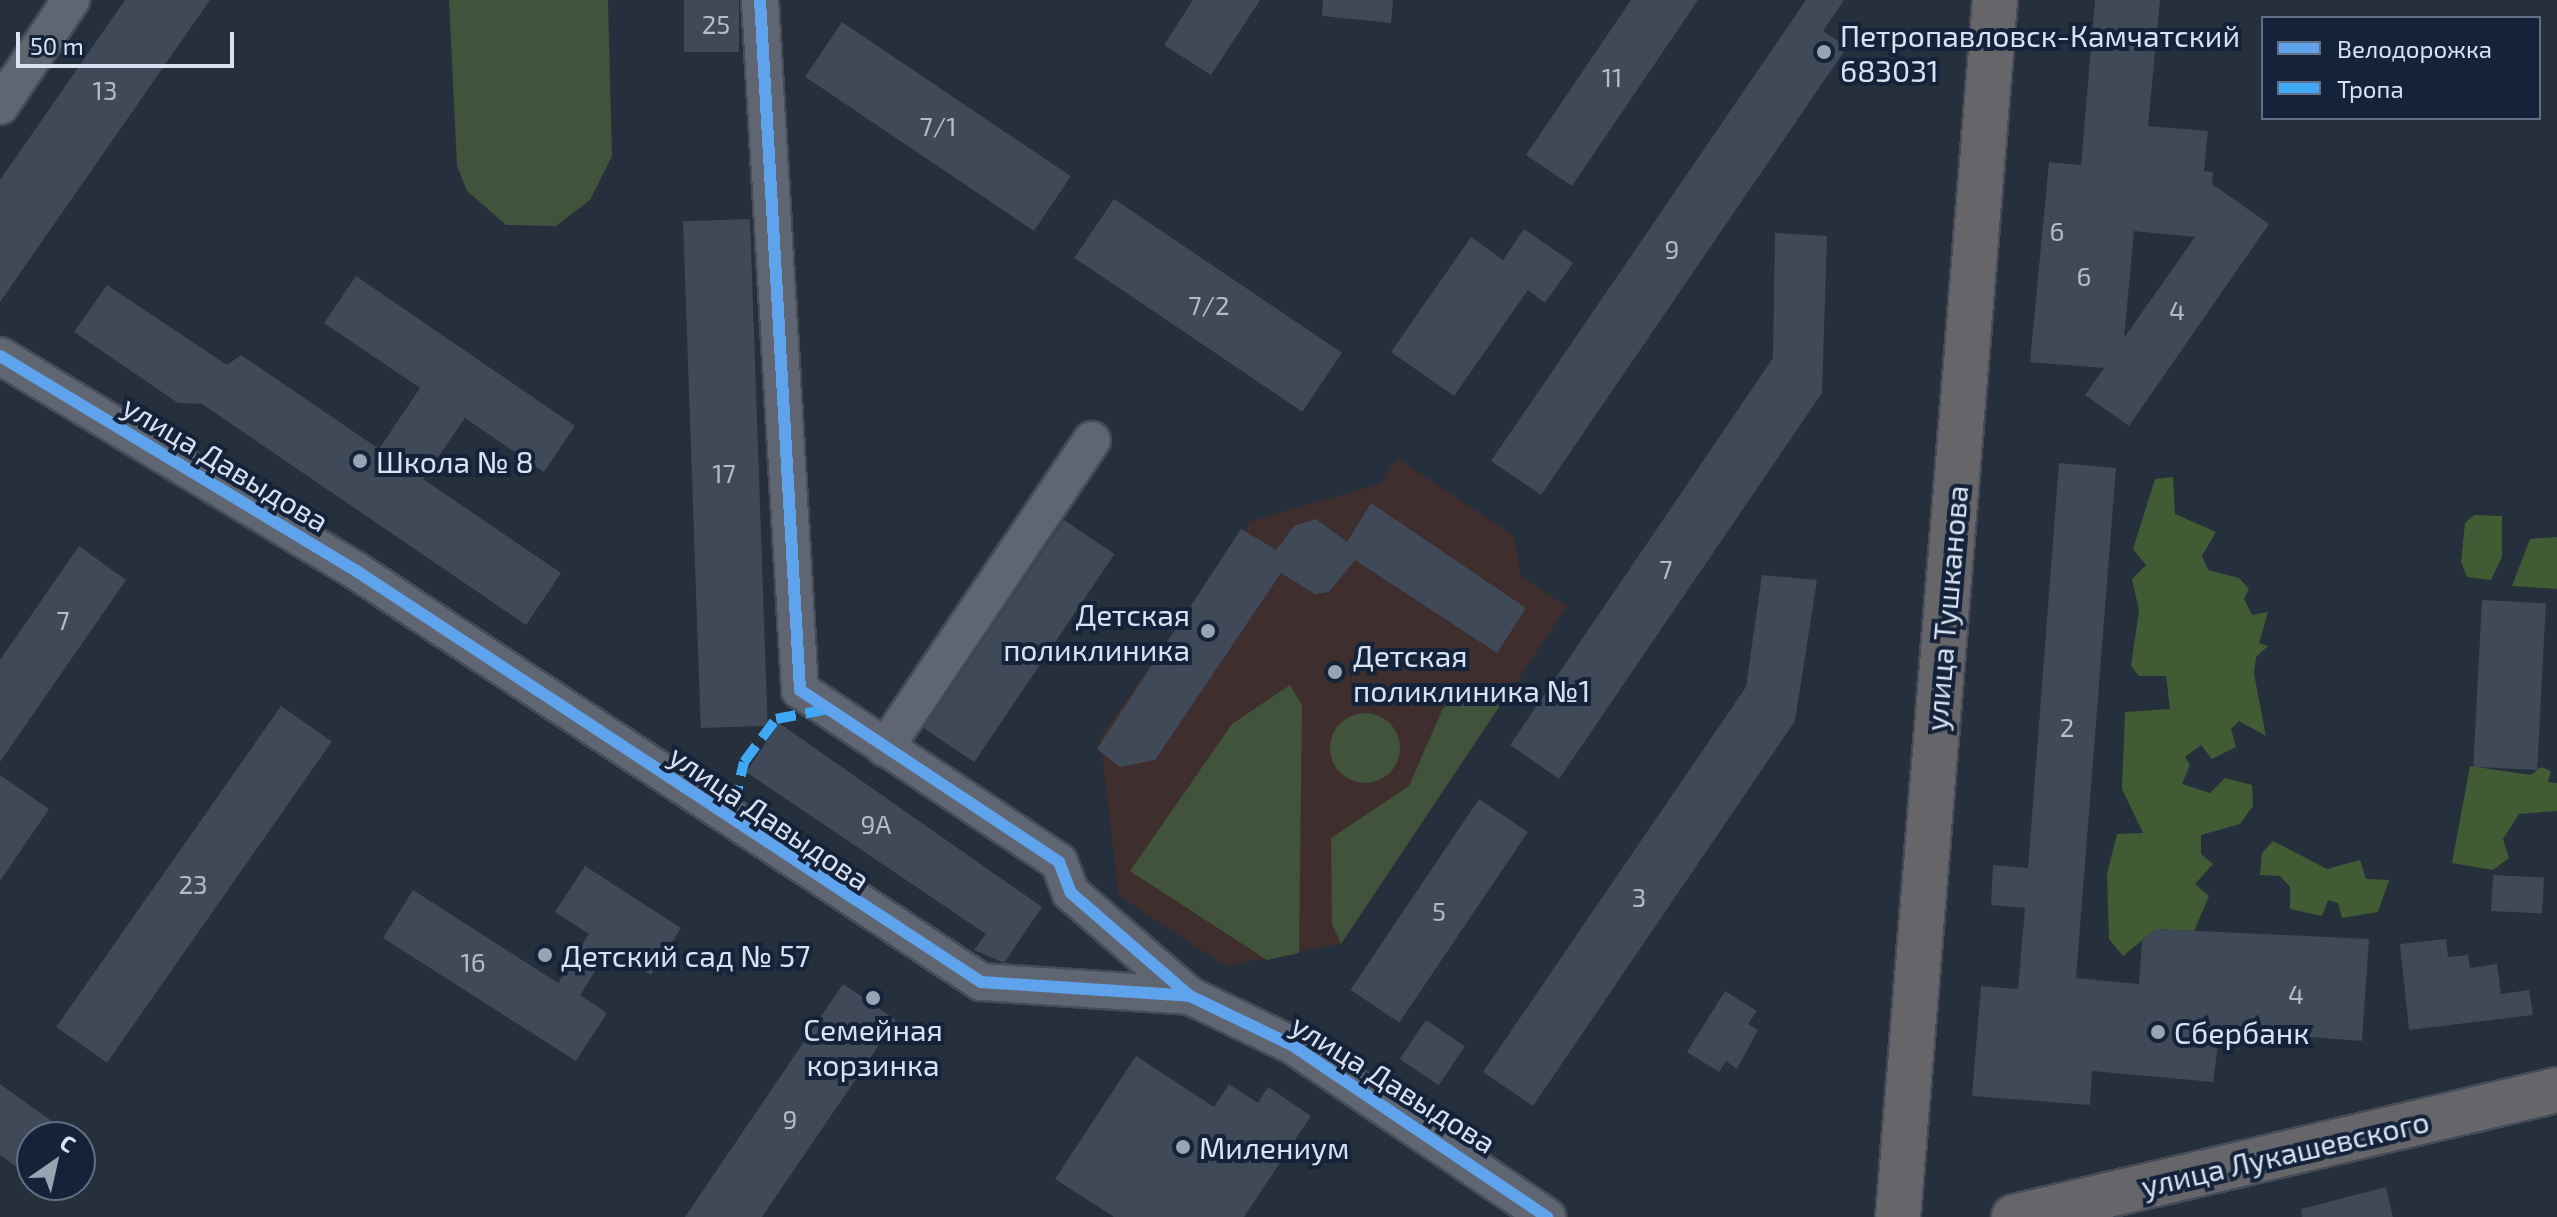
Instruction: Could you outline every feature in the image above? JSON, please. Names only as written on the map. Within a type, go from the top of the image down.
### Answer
[{"type":"main road","name":"улица Тушканова","points":[[1898,1217],[1995,0]]},
{"type":"main road","name":"улица Лукашевского","points":[[2014,1217],[2557,1090]]},
{"type":"street","points":[[0,106],[71,0]]},
{"type":"street","points":[[760,0],[800,690],[1059,862],[1071,893],[1190,996]]},
{"type":"street","name":"улица Давыдова","points":[[0,356],[355,570],[981,982],[1190,996],[1292,1045],[1537,1210]]},
{"type":"street","points":[[885,748],[1092,440]]},
{"type":"shaded area","name":"Детская поликлиника №1","points":[[1397,458],[1514,536],[1521,576],[1567,606],[1341,944],[1226,966],[1119,896],[1100,738],[1251,521],[1380,484]]},
{"type":"green space","points":[[449,0],[608,0],[612,156],[590,200],[556,226],[506,225],[467,191],[457,166]]},
{"type":"green space","points":[[2173,477],[2175,514],[2216,532],[2202,556],[2208,570],[2239,578],[2249,589],[2244,599],[2252,615],[2268,612],[2259,643],[2268,646],[2256,657],[2254,674],[2266,736],[2239,721],[2231,729],[2236,747],[2212,759],[2201,745],[2185,757],[2190,765],[2182,784],[2210,793],[2225,778],[2252,785],[2253,806],[2240,824],[2201,835],[2201,854],[2213,864],[2195,884],[2209,896],[2194,931],[2156,929],[2123,956],[2109,939],[2107,874],[2117,834],[2143,833],[2122,789],[2125,712],[2170,709],[2166,676],[2139,676],[2131,666],[2139,610],[2132,579],[2146,565],[2133,549],[2155,479]]},
{"type":"green space","points":[[2474,515],[2502,516],[2502,557],[2491,580],[2467,577],[2461,562],[2465,523]]},
{"type":"green space","points":[[2557,537],[2557,589],[2512,586],[2530,539]]},
{"type":"green space","points":[[1290,685],[1302,705],[1299,953],[1267,960],[1130,871],[1232,724]]},
{"type":"green space","points":[[1487,691],[1503,701],[1341,944],[1332,924],[1331,838],[1409,786],[1443,708],[1466,692]]},
{"type":"green space","points":[[1372,713],[1394,728],[1400,748],[1398,762],[1390,773],[1379,781],[1358,783],[1340,773],[1332,762],[1330,741],[1340,723],[1351,715]]},
{"type":"green space","points":[[2470,766],[2531,775],[2541,767],[2551,771],[2548,782],[2557,783],[2557,811],[2519,814],[2503,839],[2509,858],[2493,870],[2452,863]]},
{"type":"green space","points":[[2273,841],[2327,869],[2360,860],[2366,879],[2389,880],[2378,912],[2342,918],[2338,903],[2328,900],[2322,916],[2290,909],[2290,887],[2280,876],[2260,875],[2262,853]]},
{"type":"building","points":[[125,0],[210,0],[0,302],[0,180]]},
{"type":"building","points":[[684,0],[739,0],[739,52],[684,52]]},
{"type":"building","points":[[1193,0],[1260,0],[1211,75],[1164,45]]},
{"type":"building","points":[[1323,0],[1393,0],[1391,23],[1322,16]]},
{"type":"building","points":[[1631,0],[1698,0],[1572,186],[1526,155]]},
{"type":"building","points":[[1806,0],[1844,0],[1823,31],[1847,47],[1541,495],[1491,461]]},
{"type":"building","points":[[2095,0],[2160,0],[2148,126],[2208,131],[2204,171],[2213,172],[2212,184],[2269,224],[2129,426],[2085,395],[2104,368],[2030,362],[2049,162],[2081,165]],"holes":[[[2134,231],[2195,237],[2124,338]]]},
{"type":"building","points":[[842,22],[1071,176],[1034,231],[805,77]]},
{"type":"building","points":[[1114,199],[1342,353],[1302,412],[1074,258]]},
{"type":"building","points":[[750,219],[768,726],[701,728],[683,221]]},
{"type":"building","points":[[1524,229],[1573,263],[1545,303],[1528,290],[1454,396],[1391,352],[1471,237],[1503,260]]},
{"type":"building","points":[[1775,233],[1827,236],[1822,393],[1559,779],[1510,745],[1773,358]]},
{"type":"building","name":"Школа № 8","points":[[356,276],[575,426],[544,472],[465,418],[423,479],[561,573],[526,625],[202,404],[178,403],[74,332],[107,285],[227,365],[241,355],[379,449],[420,388],[324,323]]},
{"type":"building","points":[[2059,463],[2116,468],[2076,978],[2139,984],[2142,941],[2156,929],[2369,939],[2362,1041],[2220,1030],[2213,1082],[2092,1071],[2090,1105],[1972,1096],[1981,986],[2018,989],[2025,908],[1991,905],[1993,865],[2028,868]]},
{"type":"building","name":"Детская поликлиника","points":[[1371,503],[1526,608],[1497,653],[1355,560],[1329,592],[1315,594],[1281,573],[1155,760],[1120,767],[1097,749],[1241,529],[1276,550],[1294,526],[1316,519],[1347,542]]},
{"type":"building","points":[[1064,520],[1115,554],[974,762],[924,728]]},
{"type":"building","points":[[79,546],[126,580],[0,762],[0,660]]},
{"type":"building","points":[[1762,575],[1817,580],[1795,721],[1533,1106],[1483,1072],[1746,687]]},
{"type":"building","points":[[2482,600],[2546,603],[2537,770],[2473,767]]},
{"type":"building","points":[[281,706],[332,742],[107,1063],[56,1027]]},
{"type":"building","points":[[779,723],[1042,907],[1004,963],[974,950],[986,934],[746,772]]},
{"type":"building","points":[[0,775],[49,809],[0,881]]},
{"type":"building","points":[[1479,799],[1528,832],[1399,1023],[1350,990]]},
{"type":"building","points":[[585,866],[681,928],[651,975],[609,949],[580,995],[607,1013],[576,1061],[383,938],[413,890],[558,983],[589,934],[555,912]]},
{"type":"building","points":[[2493,875],[2544,878],[2542,914],[2491,911]]},
{"type":"building","points":[[2446,939],[2448,957],[2468,955],[2470,968],[2497,964],[2501,994],[2529,990],[2533,1015],[2409,1030],[2400,944]]},
{"type":"building","points":[[843,984],[896,1020],[762,1217],[685,1217]]},
{"type":"building","points":[[1725,991],[1757,1011],[1748,1024],[1758,1030],[1737,1069],[1726,1061],[1719,1072],[1687,1052]]},
{"type":"building","points":[[1426,1020],[1465,1046],[1439,1085],[1400,1059]]},
{"type":"building","name":"Милениум","points":[[1136,1056],[1214,1107],[1229,1084],[1258,1103],[1268,1087],[1311,1116],[1244,1217],[1114,1217],[1055,1179]]},
{"type":"building","points":[[0,1084],[52,1121],[16,1121],[16,1166],[0,1155]]},
{"type":"building","points":[[2386,1187],[2393,1217],[2302,1217],[2301,1209]]},
{"type":"marked path","points":[[734,805],[744,762],[776,719],[828,709]]},
{"type":"cycle path","points":[[760,0],[800,690],[1059,862],[1071,893],[1190,996]]},
{"type":"cycle path","points":[[0,356],[355,570],[981,982],[1190,996],[1292,1045],[1547,1217]]},
{"type":"place","name":"Петропавловск-Камчатский 683031","points":[[1824,52]]},
{"type":"place","name":"Школа № 8","points":[[360,461]]},
{"type":"place","name":"Детская поликлиника","points":[[1208,631]]},
{"type":"place","name":"Детская поликлиника №1","points":[[1335,672]]},
{"type":"place","name":"Детский сад № 57","points":[[545,955]]},
{"type":"place","name":"Семейная корзинка","points":[[873,998]]},
{"type":"place","name":"Сбербанк","points":[[2158,1032]]},
{"type":"place","name":"Милениум","points":[[1183,1147]]}]
